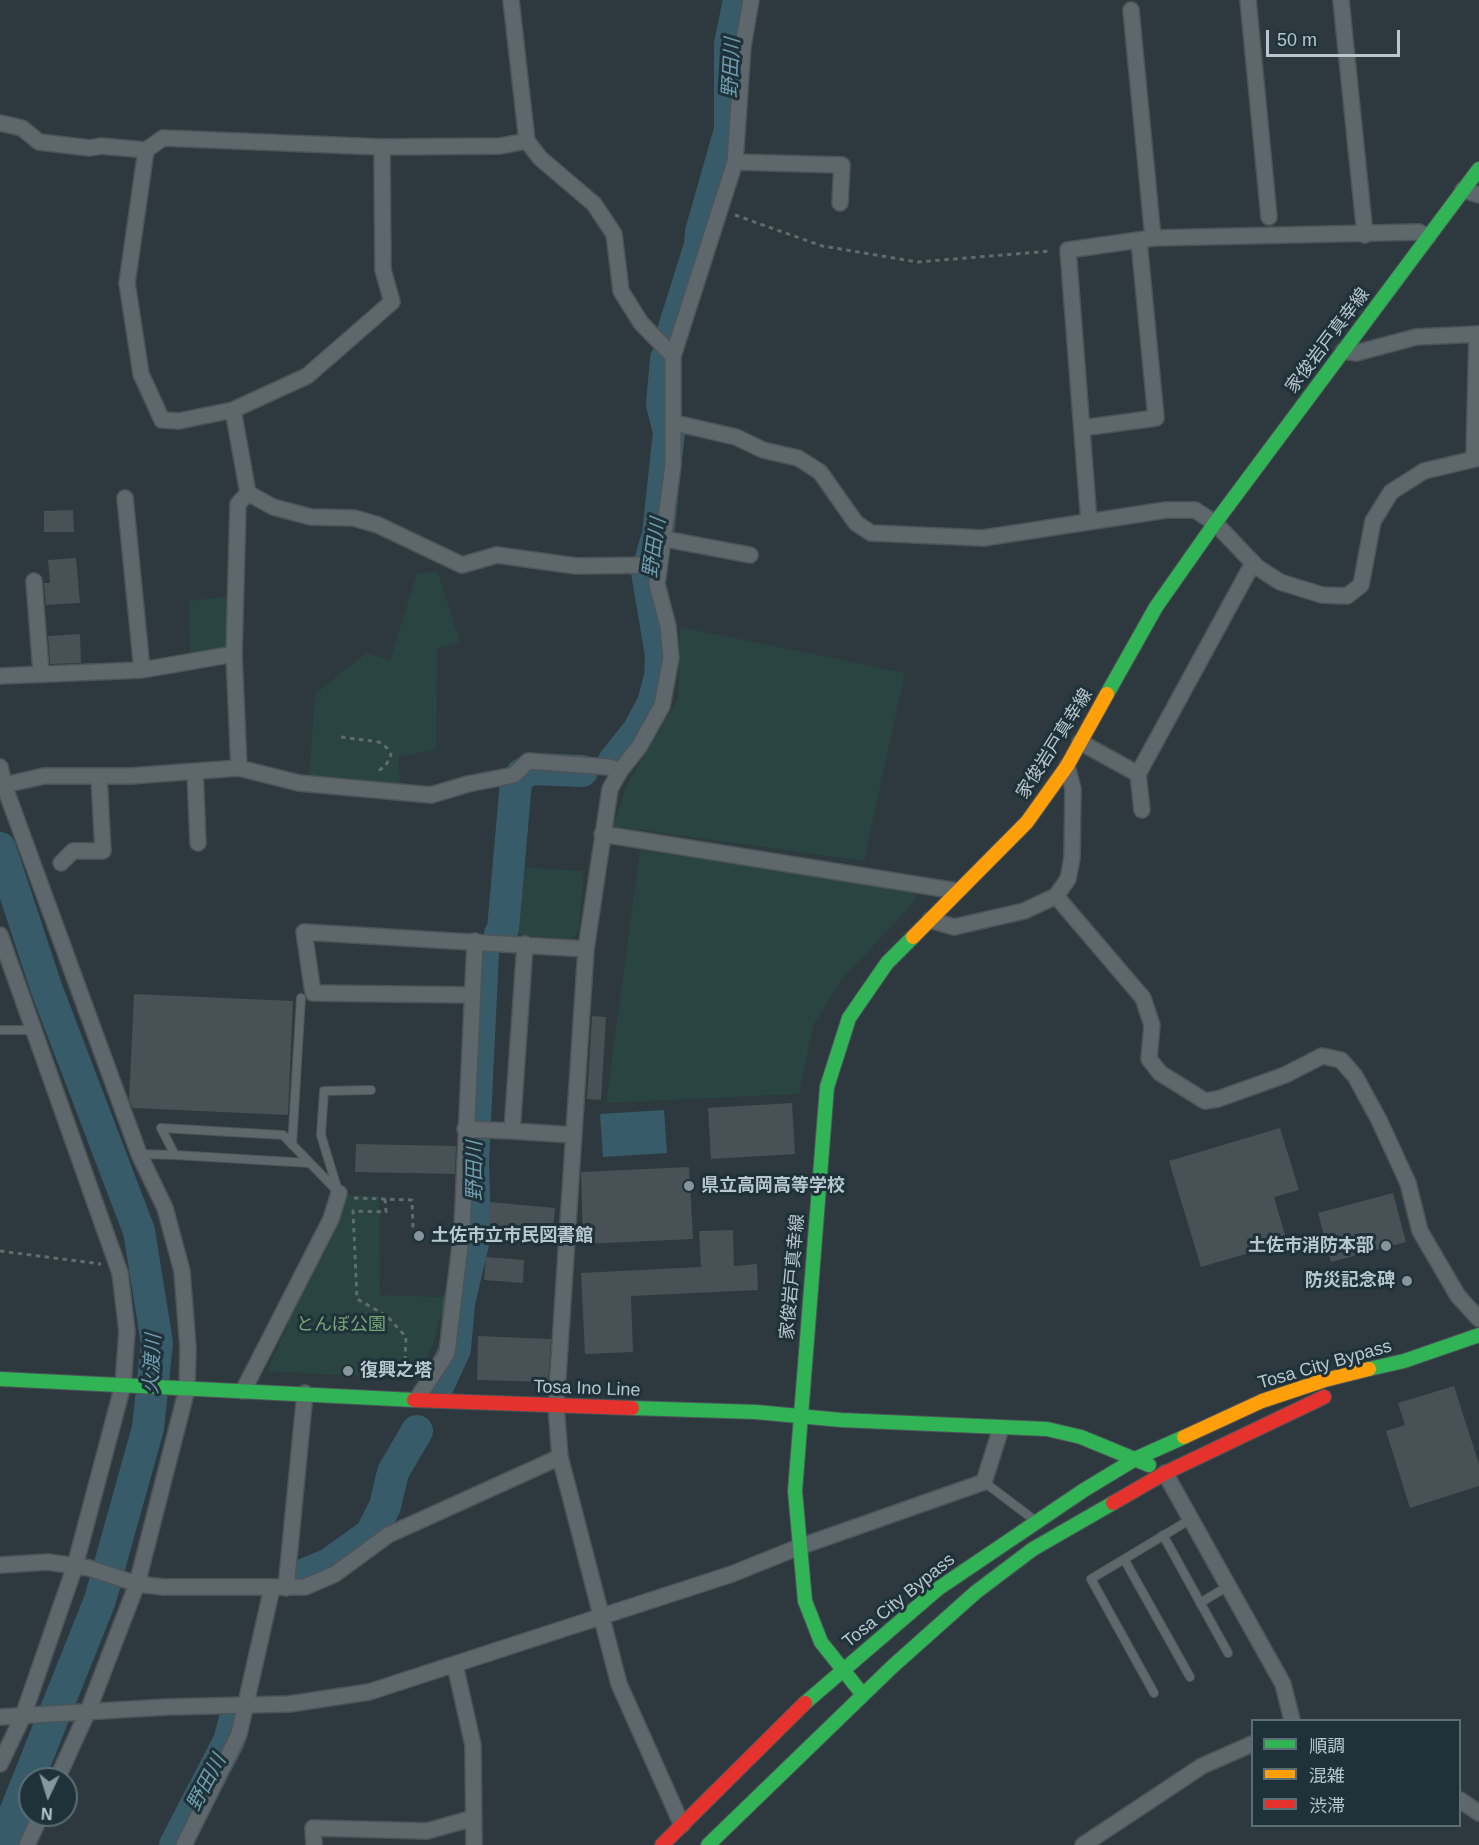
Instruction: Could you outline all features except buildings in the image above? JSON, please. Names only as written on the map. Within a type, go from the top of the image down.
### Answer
[{"type":"main road","name":"家俊岩戸真幸線","points":[[863,1695],[820,1642],[805,1601],[798,1546],[795,1491],[827,1087],[849,1018],[886,963],[1027,822],[1067,766],[1156,607],[1215,523],[1479,169]]},
{"type":"main road","points":[[1404,1361],[1479,1335]]},
{"type":"main road","name":"Tosa City Bypass","points":[[662,1845],[809,1699],[842,1670],[939,1588],[1036,1521],[1137,1458],[1262,1401],[1325,1380],[1404,1361]]},
{"type":"main road","name":"Tosa City Bypass","points":[[708,1845],[863,1695],[976,1592],[1033,1549],[1165,1473],[1266,1423],[1404,1361]]},
{"type":"main road","name":"Tosa Ino Line","points":[[0,1379],[556,1406],[756,1412],[800,1417],[1047,1429],[1081,1437],[1137,1458],[1165,1473]]},
{"type":"street","points":[[511,0],[527,141],[540,158],[594,204],[614,234],[621,291],[641,323],[673,357]]},
{"type":"street","points":[[682,1825],[620,1684],[560,1457],[556,1406],[586,949],[610,789],[620,771],[639,747],[662,706],[671,658],[668,626],[657,584],[658,565],[665,538],[675,423],[671,397],[673,357],[705,248],[735,162],[744,46],[751,0]]},
{"type":"street","points":[[1248,0],[1269,217]]},
{"type":"street","points":[[1341,0],[1365,236]]},
{"type":"street","points":[[1082,428],[1156,418],[1131,10]]},
{"type":"street","points":[[0,123],[22,128],[39,142],[90,148],[101,146],[146,150],[163,138],[382,147],[500,146],[527,141]]},
{"type":"street","points":[[146,150],[127,283],[141,374],[162,420],[179,421],[233,410],[307,376],[392,302],[383,270],[382,147]]},
{"type":"street","points":[[735,162],[842,165],[840,203]]},
{"type":"street","points":[[1463,190],[1479,195]]},
{"type":"street","points":[[1089,522],[1068,250],[1146,239],[1365,236],[1419,232],[1428,237]]},
{"type":"street","points":[[675,423],[736,437],[763,450],[798,458],[820,472],[856,523],[871,533],[983,538],[1166,510],[1195,510],[1215,523],[1253,563],[1280,582],[1322,595],[1347,596],[1361,585],[1373,521],[1391,492],[1424,471],[1476,458],[1478,334],[1416,337],[1356,353],[1344,351]]},
{"type":"street","points":[[233,410],[248,493]]},
{"type":"street","points":[[248,493],[273,507],[311,517],[354,518],[378,525],[462,565],[497,555],[576,566],[658,565]]},
{"type":"street","points":[[239,768],[234,654],[238,504],[248,493]]},
{"type":"street","points":[[125,498],[142,669]]},
{"type":"street","points":[[665,538],[750,555]]},
{"type":"street","points":[[1142,810],[1138,774],[1253,563]]},
{"type":"street","points":[[34,581],[41,672]]},
{"type":"street","points":[[0,676],[41,672],[142,669],[234,654]]},
{"type":"street","points":[[1080,742],[1138,774]]},
{"type":"street","points":[[4,785],[44,776],[99,776],[239,768],[299,783],[431,795],[468,784],[514,775],[528,761],[609,767],[620,771]]},
{"type":"street","points":[[930,920],[954,927],[1024,910],[1056,896],[1068,879],[1072,858],[1073,789],[1067,766]]},
{"type":"street","points":[[0,767],[4,785],[139,1154],[165,1208],[182,1271],[188,1348],[182,1388],[132,1583],[62,1767]]},
{"type":"street","points":[[195,771],[198,843]]},
{"type":"street","points":[[61,862],[73,851],[103,851],[99,776]]},
{"type":"street","points":[[602,834],[957,891]]},
{"type":"street","points":[[1056,896],[1143,998],[1152,1025],[1149,1059],[1160,1073],[1205,1101],[1218,1100],[1285,1075],[1322,1056],[1341,1060],[1355,1076],[1379,1120],[1408,1183],[1420,1231],[1458,1296],[1479,1319]]},
{"type":"street","points":[[473,995],[313,993],[304,932],[586,949]]},
{"type":"street","points":[[0,935],[118,1266],[126,1331],[126,1385],[82,1567],[29,1715],[0,1764]]},
{"type":"street","points":[[417,1399],[447,1353],[462,1228],[465,1129],[476,941]]},
{"type":"street","points":[[512,1131],[525,945]]},
{"type":"street","points":[[465,1129],[574,1135]]},
{"type":"street","points":[[243,1391],[331,1219],[338,1195]]},
{"type":"street","points":[[184,1845],[239,1734],[279,1588],[305,1393]]},
{"type":"street","points":[[0,1717],[85,1711],[245,1707],[289,1704],[369,1692],[732,1574],[798,1546],[984,1482],[1000,1428]]},
{"type":"street","points":[[0,1565],[48,1562],[82,1567],[132,1583],[163,1587],[305,1587],[335,1574],[388,1535],[560,1457]]},
{"type":"street","points":[[1165,1473],[1283,1684],[1292,1719]]},
{"type":"street","points":[[454,1665],[473,1745],[474,1845]]},
{"type":"street","points":[[1083,1845],[1202,1766],[1251,1744]]},
{"type":"street","points":[[1461,1801],[1479,1813]]},
{"type":"street","points":[[314,1845],[314,1828],[427,1831],[474,1818]]},
{"type":"street","points":[[27,1845],[35,1827]]},
{"type":"lane","points":[[292,1145],[301,998]]},
{"type":"lane","points":[[0,1030],[33,1030]]},
{"type":"lane","points":[[338,1195],[321,1135],[324,1091],[371,1090]]},
{"type":"lane","points":[[175,1155],[161,1128],[283,1135],[338,1195]]},
{"type":"lane","points":[[139,1154],[309,1163]]},
{"type":"lane","points":[[984,1482],[1036,1521]]},
{"type":"lane","points":[[1154,1693],[1091,1579],[1191,1519]]},
{"type":"lane","points":[[1163,1535],[1228,1653]]},
{"type":"lane","points":[[1124,1559],[1190,1677]]},
{"type":"lane","points":[[1200,1603],[1228,1586]]},
{"type":"path","points":[[720,210],[822,246],[918,262],[1068,250]]},
{"type":"path","points":[[341,737],[379,742],[387,748],[391,755],[386,765],[372,777]]},
{"type":"path","points":[[338,1195],[412,1200],[413,1229]]},
{"type":"path","points":[[385,1199],[386,1212],[353,1210],[357,1299],[387,1316],[405,1337],[405,1359],[430,1379]]},
{"type":"path","points":[[0,1251],[118,1266]]},
{"type":"green space","points":[[438,572],[460,642],[437,648],[436,749],[398,757],[401,787],[309,776],[315,694],[366,653],[390,660],[417,573]]},
{"type":"green space","points":[[232,596],[231,648],[190,653],[189,601]]},
{"type":"green space","points":[[680,627],[905,673],[864,861],[613,826],[627,784],[678,699]]},
{"type":"green space","points":[[640,850],[914,891],[916,900],[841,980],[814,1024],[799,1094],[606,1103]]},
{"type":"green space","points":[[513,867],[584,871],[579,930],[572,939],[505,934]]},
{"type":"green space","name":"とんぼ公園","points":[[345,1195],[379,1196],[380,1295],[445,1297],[434,1343],[416,1379],[267,1371]]},
{"type":"water","points":[[664,1110],[667,1153],[603,1157],[600,1114]]},
{"type":"waterway","name":"野田川","points":[[669,344],[700,245],[701,232],[730,130],[730,44],[739,0]]},
{"type":"waterway","name":"野田川","points":[[614,761],[638,731],[653,703],[660,677],[661,655],[647,572],[658,534],[669,432],[662,404],[666,359]]},
{"type":"waterway","name":"野田川","points":[[500,934],[503,929],[516,782],[522,774],[532,769],[582,771]]},
{"type":"waterway","name":"火渡川","points":[[0,848],[47,990],[139,1231],[157,1343],[148,1428],[100,1600],[2,1845]]},
{"type":"waterway","name":"野田川","points":[[438,1386],[455,1349],[459,1303],[475,1235],[473,1162],[483,952]]},
{"type":"waterway","name":"野田川","points":[[296,1578],[329,1564],[371,1534],[385,1506],[393,1472],[417,1431]]},
{"type":"waterway","name":"野田川","points":[[175,1845],[229,1741],[235,1719]]},
{"type":"traffic: fast","points":[[1107,694],[1156,607],[1215,523],[1479,169]]},
{"type":"traffic: fast","points":[[863,1695],[821,1642],[805,1601],[795,1491],[827,1087],[849,1018],[887,963],[913,937]]},
{"type":"traffic: fast","points":[[1369,1369],[1404,1361],[1479,1335]]},
{"type":"traffic: fast","points":[[0,1379],[414,1400]]},
{"type":"traffic: fast","points":[[632,1408],[756,1412],[841,1420],[1047,1429],[1081,1437],[1149,1465]]},
{"type":"traffic: fast","points":[[805,1703],[939,1588],[1084,1490],[1137,1458],[1184,1437]]},
{"type":"traffic: fast","points":[[708,1845],[893,1666],[976,1592],[1033,1549],[1113,1503]]},
{"type":"traffic: slow","points":[[913,937],[1027,822],[1067,766],[1107,694]]},
{"type":"traffic: slow","points":[[1184,1437],[1262,1401],[1325,1380],[1369,1369]]},
{"type":"traffic: jam","points":[[1113,1503],[1165,1473],[1324,1397]]},
{"type":"traffic: jam","points":[[414,1400],[632,1408]]},
{"type":"traffic: jam","points":[[662,1845],[805,1703]]},
{"type":"place","name":"県立高岡高等学校","points":[[689,1186]]},
{"type":"place","name":"土佐市立市民図書館","points":[[419,1236]]},
{"type":"place","name":"土佐市消防本部","points":[[1386,1246]]},
{"type":"place","name":"防災記念碑","points":[[1407,1281]]},
{"type":"place","name":"復興之塔","points":[[348,1371]]}]
